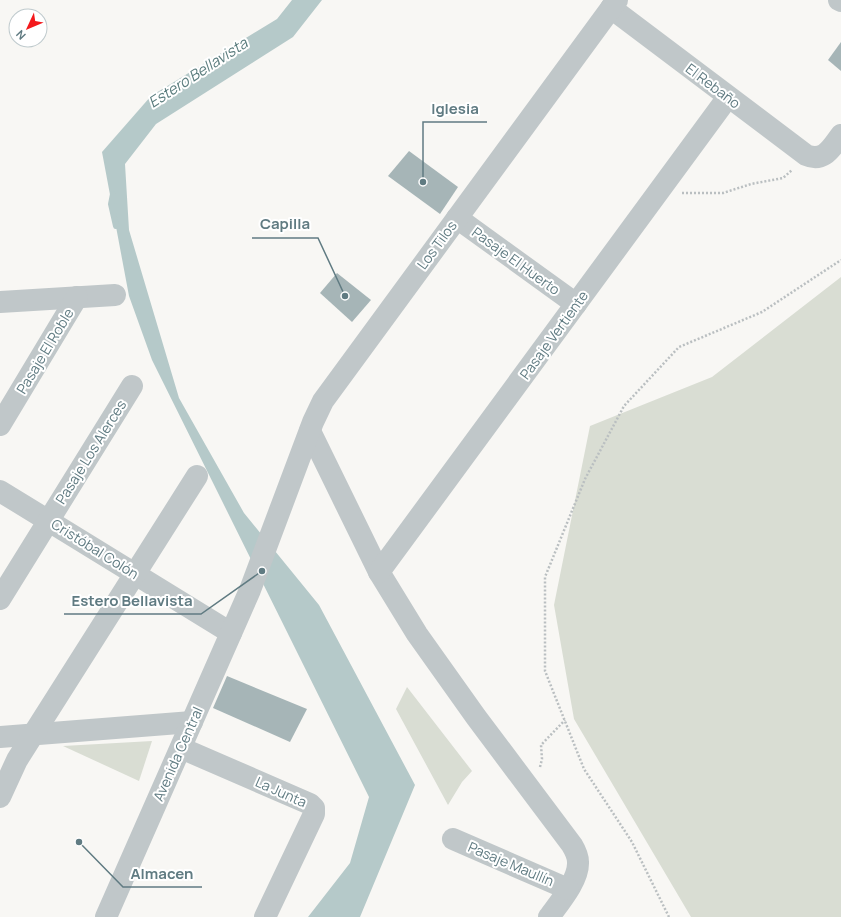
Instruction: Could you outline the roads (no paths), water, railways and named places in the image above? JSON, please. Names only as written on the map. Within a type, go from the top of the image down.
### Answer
[{"type":"street","name":"El Rebaño","points":[[614,4],[728,97],[812,156],[824,156],[841,135]]},
{"type":"street","name":"Los Tilos","points":[[250,590],[310,431],[318,412],[330,391],[614,4]]},
{"type":"street","name":"Pasaje Vertiente","points":[[379,572],[728,97]]},
{"type":"street","name":"Pasaje El Huerto","points":[[457,218],[576,304]]},
{"type":"street","points":[[0,302],[115,295]]},
{"type":"street","name":"Pasaje El Roble","points":[[0,425],[77,297]]},
{"type":"street","name":"Pasaje Los Alerces","points":[[0,599],[132,386]]},
{"type":"street","points":[[310,431],[379,572],[416,634],[445,676],[577,853],[578,863],[576,876],[551,915]]},
{"type":"street","points":[[0,797],[17,760],[197,476]]},
{"type":"street","name":"Cristóbal Colón","points":[[0,491],[231,633]]},
{"type":"street","name":"Avenida Central","points":[[106,917],[250,590]]},
{"type":"street","points":[[0,737],[192,722]]},
{"type":"street","name":"La Junta","points":[[181,748],[310,804],[314,808],[314,814],[265,917]]},
{"type":"street","name":"Pasaje Maullín","points":[[453,839],[568,889]]},
{"type":"water","points":[[292,0],[322,0],[293,37],[156,124],[125,164],[129,230],[179,398],[244,513],[319,605],[415,785],[360,917],[308,917],[350,863],[369,797],[152,360],[129,296],[102,152],[151,96],[277,19]]},
{"type":"waterway","name":"Estero Bellavista","points":[[113,194],[111,204],[116,226]]},
{"type":"place","name":"Iglesia","points":[[423,182]]},
{"type":"place","name":"Capilla","points":[[345,296]]},
{"type":"place","name":"Estero Bellavista","points":[[262,571]]},
{"type":"place","name":"Almacen","points":[[79,842]]}]
